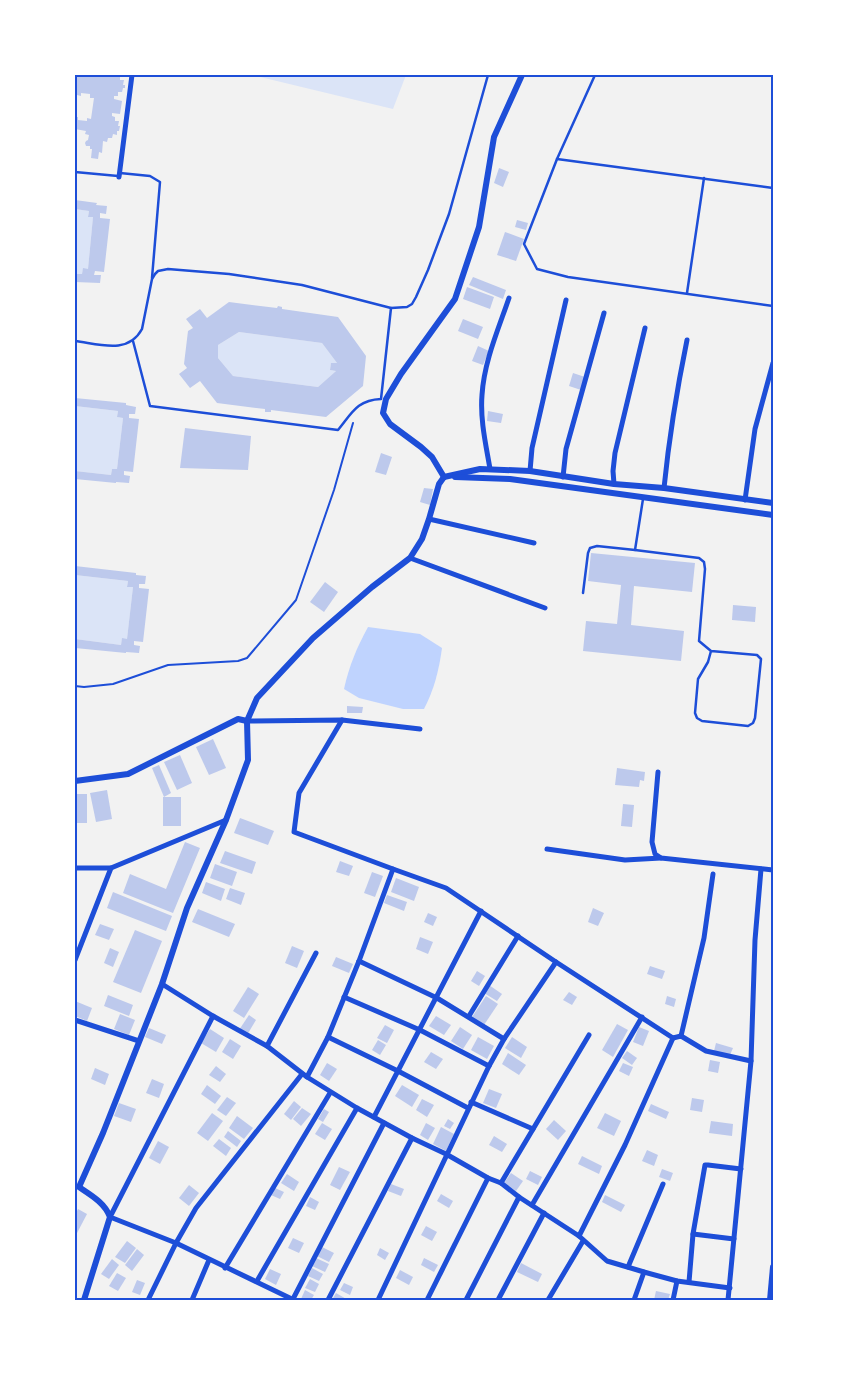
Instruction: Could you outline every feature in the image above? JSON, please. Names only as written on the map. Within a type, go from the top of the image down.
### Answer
[{"type":"street","points":[[119,175],[132,75]]},
{"type":"street","points":[[444,477],[432,457],[390,424],[383,413],[383,399],[455,299],[479,227],[494,136],[522,75]]},
{"type":"street","points":[[490,469],[482,413],[484,378],[492,346],[509,298]]},
{"type":"street","points":[[530,471],[532,448],[566,300]]},
{"type":"street","points":[[563,477],[566,449],[604,313]]},
{"type":"street","points":[[614,484],[615,453],[645,328]]},
{"type":"street","points":[[664,488],[681,368],[687,340]]},
{"type":"street","points":[[745,500],[755,429],[773,363]]},
{"type":"street","points":[[384,1123],[293,1300],[176,1243],[110,1217],[102,1204],[77,1186],[103,1133],[162,984],[187,908],[226,820],[248,760],[247,721],[258,698],[314,638],[372,587],[410,558],[422,539],[430,520],[439,484],[444,477],[480,468],[530,471],[614,484],[664,488],[773,503]]},
{"type":"street","points":[[444,477],[510,479],[773,514]]},
{"type":"street","points":[[430,520],[534,543]]},
{"type":"street","points":[[410,558],[545,608]]},
{"type":"street","points":[[75,781],[128,774],[238,719],[247,721],[342,720],[420,729]]},
{"type":"street","points":[[342,720],[299,793],[294,832],[446,888],[673,1038],[681,1036],[706,1051],[751,1062]]},
{"type":"street","points":[[658,772],[652,842],[655,854],[661,858]]},
{"type":"street","points":[[75,868],[111,868],[226,820]]},
{"type":"street","points":[[547,849],[625,860],[661,858],[773,870]]},
{"type":"street","points":[[75,960],[77,946],[111,868]]},
{"type":"street","points":[[148,1300],[176,1243],[196,1208],[304,1075],[328,1037],[393,870]]},
{"type":"street","points":[[728,1300],[751,1062],[755,940],[762,870]]},
{"type":"street","points":[[681,1036],[704,938],[713,874]]},
{"type":"street","points":[[374,1117],[481,911]]},
{"type":"street","points":[[469,1016],[518,936]]},
{"type":"street","points":[[267,1046],[316,953]]},
{"type":"street","points":[[359,961],[437,998],[504,1039]]},
{"type":"street","points":[[378,1300],[489,1066],[504,1039],[556,962]]},
{"type":"street","points":[[162,984],[213,1016],[267,1046],[330,1093],[412,1138],[501,1183],[581,1238],[608,1261],[677,1281],[730,1288]]},
{"type":"street","points":[[344,997],[420,1030],[489,1066]]},
{"type":"street","points":[[84,1300],[110,1217],[213,1016]]},
{"type":"street","points":[[532,1205],[642,1018]]},
{"type":"street","points":[[75,1020],[139,1041]]},
{"type":"street","points":[[501,1183],[589,1035]]},
{"type":"street","points":[[328,1037],[468,1108]]},
{"type":"street","points":[[548,1300],[581,1238],[673,1038]]},
{"type":"street","points":[[225,1268],[330,1093]]},
{"type":"street","points":[[471,1102],[533,1129]]},
{"type":"street","points":[[257,1281],[357,1108]]},
{"type":"street","points":[[328,1300],[412,1138]]},
{"type":"street","points":[[689,1282],[693,1234],[705,1166],[741,1169]]},
{"type":"street","points":[[427,1300],[488,1178]]},
{"type":"street","points":[[628,1267],[663,1184]]},
{"type":"street","points":[[466,1300],[519,1197]]},
{"type":"street","points":[[498,1300],[544,1213]]},
{"type":"street","points":[[693,1234],[734,1239]]},
{"type":"street","points":[[192,1300],[209,1260]]},
{"type":"street","points":[[770,1300],[773,1267]]},
{"type":"street","points":[[634,1300],[644,1272]]},
{"type":"street","points":[[673,1300],[677,1281]]},
{"type":"lane","points":[[152,279],[158,271],[168,269],[229,274],[302,285],[391,308],[407,307],[412,304],[428,270],[449,214],[488,75]]},
{"type":"lane","points":[[595,75],[557,159],[524,244],[537,269],[568,277],[773,306]]},
{"type":"lane","points":[[557,159],[773,188]]},
{"type":"lane","points":[[75,172],[150,176],[160,182],[152,279],[142,329],[134,341],[125,345],[116,346],[75,341]]},
{"type":"lane","points":[[687,294],[704,178]]},
{"type":"lane","points":[[134,341],[150,406],[338,430],[358,406],[369,399],[383,399],[391,308]]},
{"type":"lane","points":[[635,550],[643,497]]},
{"type":"lane","points":[[583,593],[588,553],[590,548],[597,546],[699,558],[704,562],[699,641],[711,651],[757,654],[761,659],[755,718],[753,723],[748,726],[702,721],[697,718],[695,713],[698,679],[708,662],[711,651]]},
{"type":"path","points":[[75,686],[114,684],[168,665],[238,661],[247,658],[296,600],[334,490],[358,406]]},
{"type":"shaded area","points":[[252,75],[406,75],[393,109]]},
{"type":"shaded area","points":[[75,209],[89,211],[88,216],[93,217],[88,269],[83,269],[82,274],[75,274]]},
{"type":"shaded area","points":[[239,332],[322,343],[337,363],[331,363],[330,370],[336,371],[318,387],[233,376],[218,358],[218,345]]},
{"type":"shaded area","points":[[75,406],[118,411],[117,417],[123,418],[117,469],[112,469],[111,475],[75,471]]},
{"type":"shaded area","points":[[75,575],[128,581],[127,586],[133,587],[127,639],[122,639],[121,645],[75,639]]},
{"type":"water","points":[[368,627],[420,634],[442,648],[436,680],[424,709],[403,709],[359,698],[344,689],[348,672]]},
{"type":"building","points":[[75,75],[120,76],[120,80],[124,80],[123,85],[125,85],[125,88],[123,88],[122,92],[118,92],[118,96],[114,96],[114,99],[122,101],[120,114],[112,113],[115,121],[119,121],[119,131],[117,131],[117,135],[113,134],[112,138],[108,138],[107,142],[103,141],[102,153],[99,152],[98,159],[91,158],[92,149],[90,149],[90,146],[86,146],[85,143],[89,135],[85,134],[86,131],[75,129],[75,117],[78,117],[78,120],[87,121],[87,118],[91,119],[94,98],[90,98],[90,94],[81,93],[81,96],[77,95],[75,104]]},
{"type":"building","points":[[499,168],[509,172],[503,187],[494,183]]},
{"type":"building","points":[[75,200],[107,206],[106,214],[100,213],[100,218],[110,219],[104,272],[95,271],[94,275],[101,275],[100,283],[75,282],[75,274],[82,274],[83,268],[88,269],[93,217],[88,217],[89,211],[75,209]]},
{"type":"building","points":[[517,220],[528,223],[526,230],[515,227]]},
{"type":"building","points":[[505,232],[524,239],[516,261],[497,255]]},
{"type":"building","points":[[473,277],[506,290],[503,299],[469,285]]},
{"type":"building","points":[[467,287],[494,297],[490,309],[463,299]]},
{"type":"building","points":[[229,302],[277,308],[278,306],[282,307],[282,309],[338,317],[366,356],[363,386],[326,417],[271,410],[271,412],[265,412],[265,409],[217,403],[200,381],[190,388],[179,374],[187,368],[184,364],[188,331],[193,328],[186,319],[200,309],[207,318]],"holes":[[[239,332],[322,343],[337,363],[331,363],[330,370],[336,371],[318,387],[233,376],[218,358],[218,345]]]},
{"type":"building","points":[[463,319],[483,327],[478,339],[458,331]]},
{"type":"building","points":[[478,346],[489,351],[483,365],[472,361]]},
{"type":"building","points":[[573,373],[585,377],[581,390],[569,386]]},
{"type":"building","points":[[75,398],[126,403],[126,405],[136,407],[135,414],[129,414],[129,418],[139,419],[133,472],[124,471],[124,475],[130,476],[129,483],[75,479],[75,471],[111,475],[112,469],[117,469],[123,418],[117,417],[118,411],[75,406]]},
{"type":"building","points":[[488,411],[503,414],[501,423],[487,421]]},
{"type":"building","points":[[185,428],[251,436],[248,470],[180,468]]},
{"type":"building","points":[[381,453],[392,457],[386,475],[375,472]]},
{"type":"building","points":[[424,488],[433,489],[430,505],[420,502]]},
{"type":"building","points":[[591,553],[695,563],[692,592],[634,586],[631,625],[684,631],[681,661],[583,651],[586,621],[617,624],[621,585],[588,581]]},
{"type":"building","points":[[75,566],[136,573],[136,575],[146,576],[145,584],[139,584],[139,588],[149,589],[143,642],[134,641],[134,645],[140,646],[139,653],[75,648],[75,639],[121,645],[122,638],[127,639],[133,587],[127,587],[128,581],[75,575]]},
{"type":"building","points":[[325,582],[338,592],[324,612],[310,602]]},
{"type":"building","points":[[733,605],[756,607],[755,622],[732,620]]},
{"type":"building","points":[[347,706],[363,707],[362,713],[347,713]]},
{"type":"building","points":[[213,739],[226,768],[209,775],[196,747]]},
{"type":"building","points":[[180,755],[192,783],[177,790],[164,762]]},
{"type":"building","points":[[159,765],[171,793],[164,797],[152,768]]},
{"type":"building","points":[[617,768],[645,772],[644,781],[640,780],[639,787],[615,785]]},
{"type":"building","points":[[107,790],[112,819],[96,822],[90,793]]},
{"type":"building","points":[[75,794],[87,794],[87,823],[75,823]]},
{"type":"building","points":[[163,797],[181,797],[181,826],[163,826]]},
{"type":"building","points":[[623,804],[634,805],[632,827],[621,826]]},
{"type":"building","points":[[240,818],[274,831],[268,845],[234,833]]},
{"type":"building","points":[[185,842],[200,848],[173,913],[123,893],[130,874],[166,889]]},
{"type":"building","points":[[225,851],[256,862],[252,874],[220,863]]},
{"type":"building","points":[[340,861],[353,866],[349,876],[336,872]]},
{"type":"building","points":[[215,864],[237,872],[232,886],[210,878]]},
{"type":"building","points":[[372,872],[383,876],[375,897],[364,893]]},
{"type":"building","points":[[396,878],[419,887],[414,901],[391,892]]},
{"type":"building","points":[[206,882],[225,889],[221,901],[202,893]]},
{"type":"building","points":[[230,888],[245,893],[241,905],[226,899]]},
{"type":"building","points":[[113,892],[172,916],[166,931],[107,908]]},
{"type":"building","points":[[387,895],[407,902],[404,911],[384,903]]},
{"type":"building","points":[[593,908],[604,913],[598,926],[588,922]]},
{"type":"building","points":[[198,909],[235,924],[229,937],[192,922]]},
{"type":"building","points":[[428,913],[437,917],[433,926],[424,922]]},
{"type":"building","points":[[100,924],[114,929],[109,940],[95,935]]},
{"type":"building","points":[[135,930],[162,941],[141,993],[113,982]]},
{"type":"building","points":[[420,937],[433,942],[428,954],[416,949]]},
{"type":"building","points":[[292,946],[304,951],[297,968],[285,963]]},
{"type":"building","points":[[110,948],[119,952],[113,967],[104,963]]},
{"type":"building","points":[[336,957],[353,964],[349,973],[332,966]]},
{"type":"building","points":[[650,966],[665,971],[662,979],[647,974]]},
{"type":"building","points":[[477,971],[485,976],[479,986],[471,981]]},
{"type":"building","points":[[489,985],[502,994],[497,1001],[484,993]]},
{"type":"building","points":[[248,987],[259,994],[244,1018],[233,1011]]},
{"type":"building","points":[[569,992],[577,997],[572,1005],[563,1000]]},
{"type":"building","points":[[108,995],[133,1005],[129,1016],[104,1006]]},
{"type":"building","points":[[486,996],[498,1004],[484,1025],[472,1017]]},
{"type":"building","points":[[667,996],[676,999],[674,1007],[665,1004]]},
{"type":"building","points":[[75,1001],[92,1008],[87,1021],[75,1016]]},
{"type":"building","points":[[120,1014],[135,1020],[129,1035],[114,1029]]},
{"type":"building","points":[[249,1015],[256,1020],[247,1035],[239,1030]]},
{"type":"building","points":[[436,1016],[451,1025],[444,1035],[429,1026]]},
{"type":"building","points":[[617,1024],[628,1030],[613,1057],[602,1050]]},
{"type":"building","points":[[385,1025],[394,1030],[387,1043],[377,1038]]},
{"type":"building","points":[[460,1027],[472,1035],[463,1049],[451,1041]]},
{"type":"building","points":[[639,1027],[649,1031],[643,1046],[633,1042]]},
{"type":"building","points":[[149,1028],[166,1035],[162,1044],[145,1037]]},
{"type":"building","points":[[210,1029],[224,1038],[216,1052],[201,1043]]},
{"type":"building","points":[[478,1037],[494,1046],[487,1059],[471,1050]]},
{"type":"building","points":[[512,1037],[527,1047],[521,1058],[505,1048]]},
{"type":"building","points":[[230,1039],[241,1046],[233,1059],[222,1052]]},
{"type":"building","points":[[378,1040],[386,1045],[380,1055],[372,1050]]},
{"type":"building","points":[[716,1043],[733,1048],[730,1055],[714,1051]]},
{"type":"building","points":[[627,1051],[637,1058],[632,1065],[622,1058]]},
{"type":"building","points":[[431,1052],[443,1059],[436,1069],[424,1062]]},
{"type":"building","points":[[508,1053],[526,1065],[519,1075],[502,1064]]},
{"type":"building","points":[[710,1060],[720,1062],[718,1073],[708,1071]]},
{"type":"building","points":[[327,1063],[337,1069],[329,1081],[320,1075]]},
{"type":"building","points":[[623,1063],[633,1067],[629,1076],[619,1071]]},
{"type":"building","points":[[216,1066],[226,1074],[220,1082],[209,1075]]},
{"type":"building","points":[[95,1068],[109,1074],[105,1085],[91,1079]]},
{"type":"building","points":[[152,1079],[164,1084],[159,1098],[146,1093]]},
{"type":"building","points":[[207,1085],[221,1096],[215,1104],[201,1094]]},
{"type":"building","points":[[402,1085],[419,1095],[412,1107],[395,1096]]},
{"type":"building","points":[[489,1089],[502,1094],[496,1108],[483,1103]]},
{"type":"building","points":[[227,1097],[236,1103],[226,1116],[217,1110]]},
{"type":"building","points":[[692,1098],[704,1100],[702,1112],[690,1110]]},
{"type":"building","points":[[422,1099],[434,1105],[427,1117],[416,1110]]},
{"type":"building","points":[[294,1101],[301,1107],[291,1120],[284,1114]]},
{"type":"building","points":[[119,1103],[136,1109],[131,1122],[114,1116]]},
{"type":"building","points":[[651,1104],[669,1112],[666,1119],[648,1111]]},
{"type":"building","points":[[302,1108],[311,1114],[301,1126],[293,1119]]},
{"type":"building","points":[[324,1109],[329,1112],[323,1122],[318,1119]]},
{"type":"building","points":[[212,1113],[223,1121],[208,1141],[197,1133]]},
{"type":"building","points":[[605,1113],[621,1121],[614,1136],[597,1128]]},
{"type":"building","points":[[237,1116],[253,1128],[244,1139],[229,1128]]},
{"type":"building","points":[[448,1119],[454,1123],[450,1129],[444,1126]]},
{"type":"building","points":[[554,1120],[566,1131],[558,1140],[546,1129]]},
{"type":"building","points":[[711,1121],[733,1124],[732,1136],[709,1133]]},
{"type":"building","points":[[322,1123],[332,1129],[325,1140],[315,1134]]},
{"type":"building","points":[[426,1123],[435,1128],[428,1140],[420,1135]]},
{"type":"building","points":[[441,1127],[454,1134],[446,1151],[433,1144]]},
{"type":"building","points":[[228,1131],[241,1141],[237,1147],[224,1137]]},
{"type":"building","points":[[494,1136],[507,1144],[502,1152],[489,1145]]},
{"type":"building","points":[[219,1139],[231,1148],[226,1156],[213,1146]]},
{"type":"building","points":[[158,1141],[169,1147],[160,1164],[149,1158]]},
{"type":"building","points":[[647,1150],[658,1155],[654,1166],[642,1161]]},
{"type":"building","points":[[582,1156],[602,1166],[599,1174],[578,1164]]},
{"type":"building","points":[[339,1167],[350,1172],[340,1190],[330,1185]]},
{"type":"building","points":[[662,1169],[673,1173],[670,1181],[659,1177]]},
{"type":"building","points":[[530,1171],[542,1177],[538,1185],[526,1179]]},
{"type":"building","points":[[511,1173],[523,1181],[516,1191],[504,1183]]},
{"type":"building","points":[[287,1174],[299,1182],[294,1191],[281,1183]]},
{"type":"building","points":[[391,1184],[404,1189],[401,1196],[388,1191]]},
{"type":"building","points":[[189,1185],[199,1193],[189,1206],[179,1198]]},
{"type":"building","points":[[275,1188],[284,1192],[280,1199],[271,1195]]},
{"type":"building","points":[[441,1194],[453,1201],[449,1208],[437,1201]]},
{"type":"building","points":[[605,1195],[625,1205],[621,1212],[602,1202]]},
{"type":"building","points":[[310,1197],[319,1202],[315,1210],[306,1206]]},
{"type":"building","points":[[78,1209],[87,1214],[76,1235],[75,1215]]},
{"type":"building","points":[[426,1226],[437,1232],[432,1241],[421,1235]]},
{"type":"building","points":[[293,1238],[304,1243],[299,1253],[288,1248]]},
{"type":"building","points":[[127,1241],[136,1248],[125,1263],[115,1257]]},
{"type":"building","points":[[322,1247],[334,1253],[329,1262],[317,1256]]},
{"type":"building","points":[[380,1248],[389,1253],[385,1260],[377,1255]]},
{"type":"building","points":[[137,1249],[144,1255],[132,1271],[125,1265]]},
{"type":"building","points":[[316,1258],[329,1264],[325,1272],[312,1266]]},
{"type":"building","points":[[424,1258],[438,1265],[434,1272],[421,1265]]},
{"type":"building","points":[[112,1259],[119,1265],[109,1279],[101,1274]]},
{"type":"building","points":[[521,1263],[542,1274],[538,1282],[517,1272]]},
{"type":"building","points":[[312,1268],[323,1274],[319,1281],[308,1276]]},
{"type":"building","points":[[270,1269],[281,1274],[276,1285],[265,1279]]},
{"type":"building","points":[[400,1270],[413,1277],[409,1285],[396,1278]]},
{"type":"building","points":[[117,1273],[126,1278],[118,1291],[109,1286]]},
{"type":"building","points":[[310,1279],[319,1284],[315,1292],[305,1288]]},
{"type":"building","points":[[137,1280],[145,1283],[140,1295],[132,1292]]},
{"type":"building","points":[[344,1283],[353,1287],[350,1295],[340,1290]]},
{"type":"building","points":[[305,1290],[314,1295],[311,1300],[301,1299]]},
{"type":"building","points":[[656,1291],[670,1294],[668,1300],[654,1300]]},
{"type":"building","points":[[336,1293],[348,1300],[332,1300]]}]
